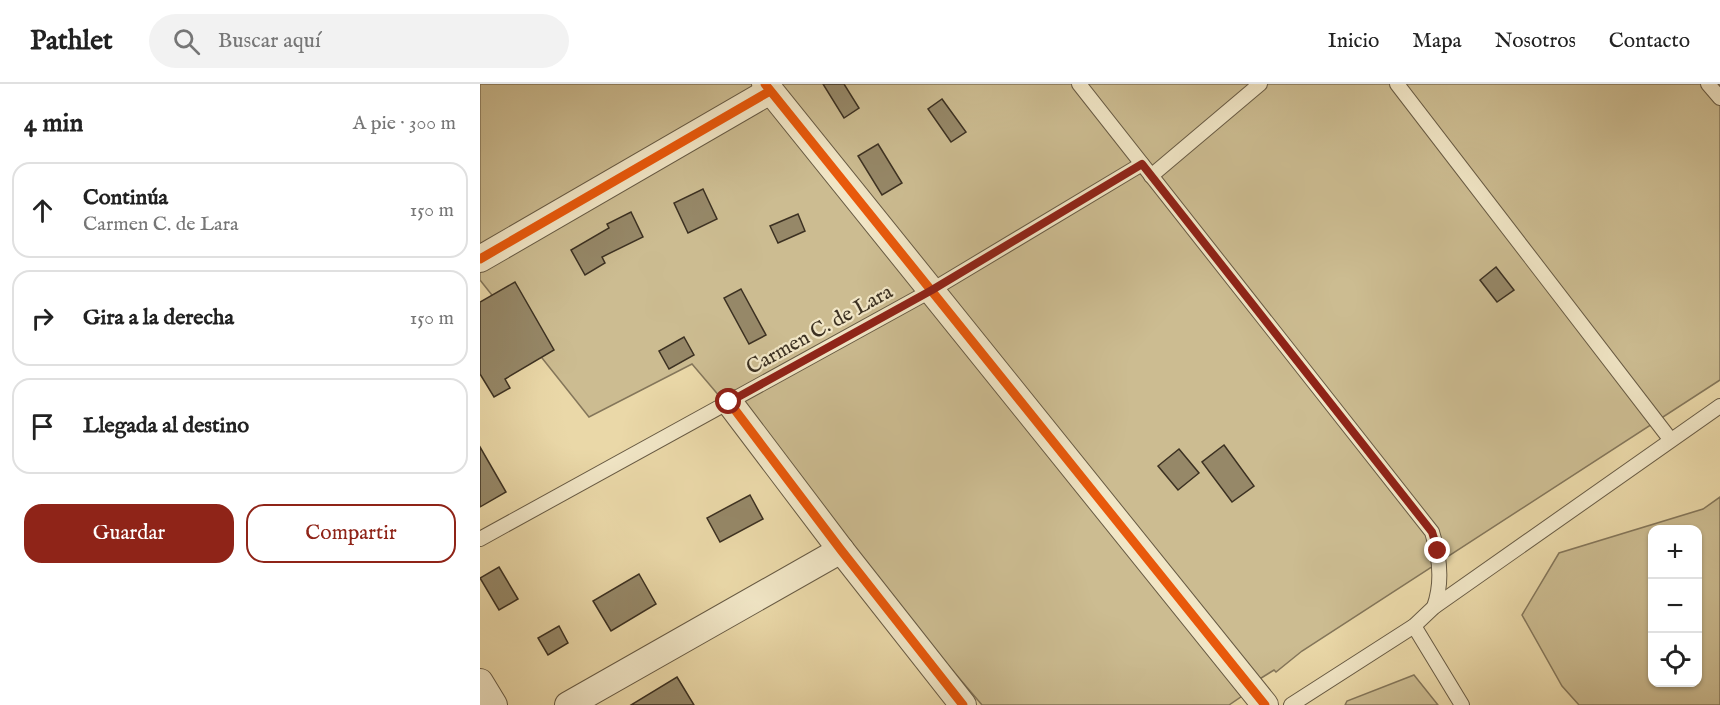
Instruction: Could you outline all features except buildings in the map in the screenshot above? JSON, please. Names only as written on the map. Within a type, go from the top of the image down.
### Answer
[{"type":"street","points":[[480,259],[768,87],[1265,705]]},
{"type":"street","points":[[729,402],[841,550],[963,705]]},
{"type":"street","points":[[568,705],[841,550]]},
{"type":"street","points":[[480,682],[494,705]]},
{"type":"lane","points":[[1079,84],[1432,532],[1438,551],[1439,570],[1439,593],[1434,607]]},
{"type":"lane","points":[[1151,176],[1260,84]]},
{"type":"lane","points":[[1397,84],[1670,439]]},
{"type":"lane","points":[[1708,84],[1720,98]]},
{"type":"lane","name":"Carmen C. de Lara","points":[[480,539],[932,290],[1142,164]]},
{"type":"lane","points":[[1291,705],[1414,626],[1434,607],[1720,406]]},
{"type":"lane","points":[[1414,626],[1462,705]]},
{"type":"shaded area","points":[[480,84],[1720,84],[1720,380],[1302,651],[1276,672],[1274,670],[1242,690],[1245,694],[1229,705],[982,705],[692,364],[589,417],[480,280]]},
{"type":"shaded area","points":[[1720,497],[1720,705],[1579,705],[1562,686],[1522,615],[1559,553],[1648,526],[1648,687],[1702,687],[1702,525],[1651,525],[1703,509]]},
{"type":"shaded area","points":[[1414,675],[1438,705],[1345,705],[1347,701]]},
{"type":"cycle path","points":[[765,84],[1265,705]]},
{"type":"cycle path","points":[[480,259],[770,91]]},
{"type":"cycle path","points":[[729,402],[841,550],[963,705]]},
{"type":"route","points":[[729,402],[932,290],[1142,164],[1432,532],[1438,551]]}]
